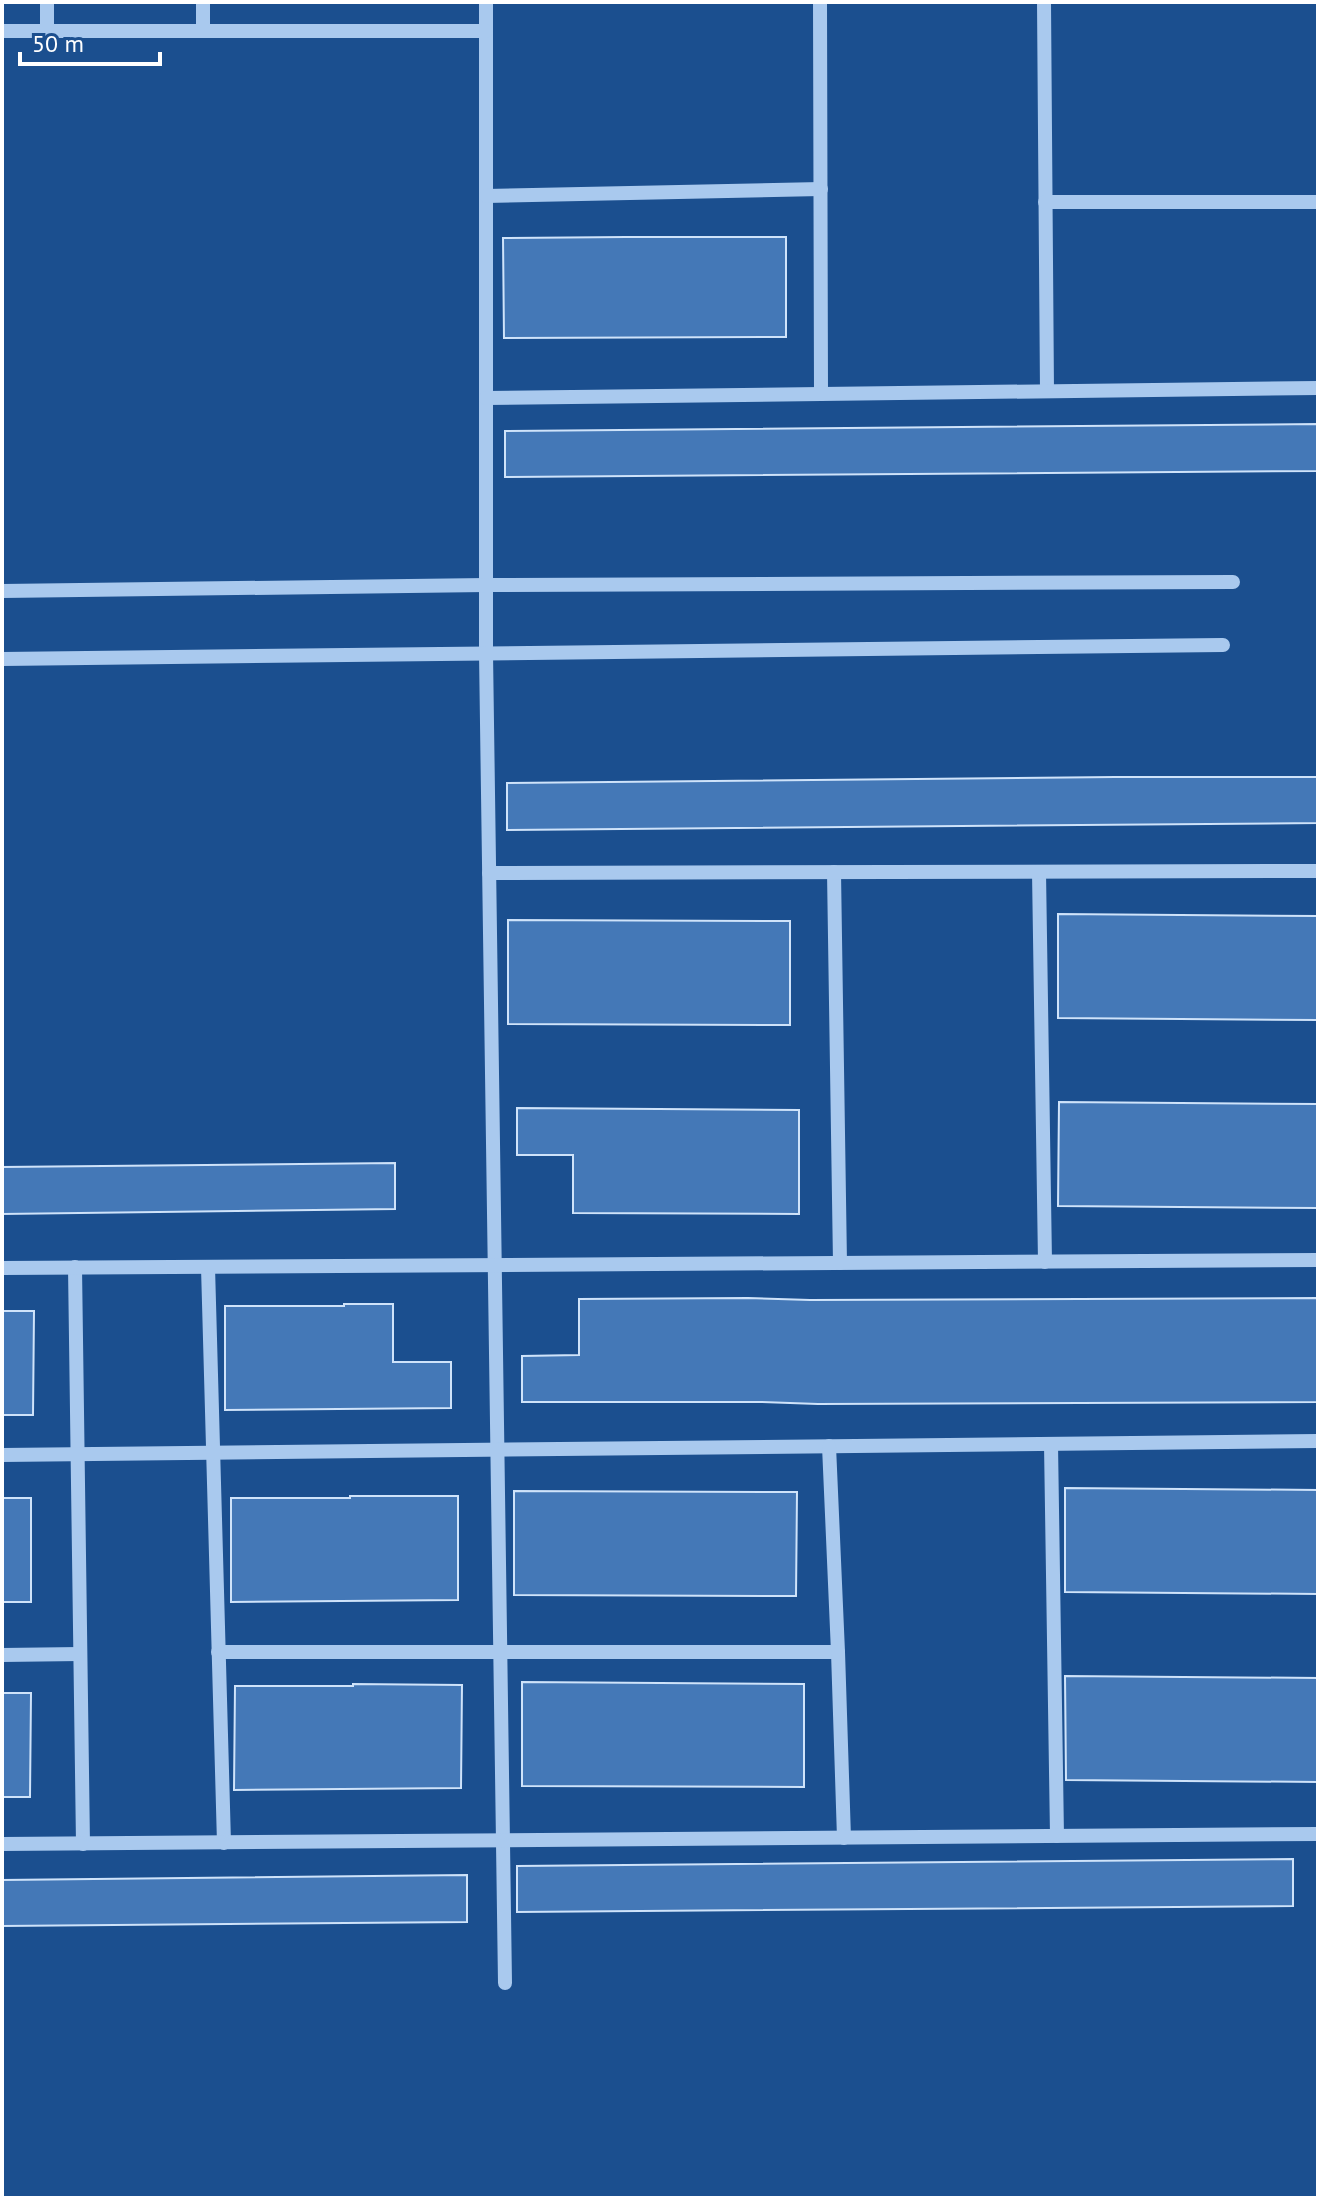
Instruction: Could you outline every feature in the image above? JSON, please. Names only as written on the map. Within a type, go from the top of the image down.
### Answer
[{"type":"street","points":[[47,2],[47,31]]},
{"type":"street","points":[[203,2],[203,31]]},
{"type":"street","points":[[486,2],[486,653],[505,1983]]},
{"type":"street","points":[[820,2],[821,394]]},
{"type":"street","points":[[1044,2],[1047,391]]},
{"type":"street","points":[[2,31],[486,31]]},
{"type":"street","points":[[486,196],[821,189]]},
{"type":"street","points":[[1045,202],[1318,202]]},
{"type":"street","points":[[486,398],[1318,388]]},
{"type":"street","points":[[2,591],[486,585],[1233,582]]},
{"type":"street","points":[[2,659],[1223,645]]},
{"type":"street","points":[[489,873],[1318,871]]},
{"type":"street","points":[[834,872],[840,1263]]},
{"type":"street","points":[[1039,872],[1045,1262]]},
{"type":"street","points":[[2,1268],[1318,1260]]},
{"type":"street","points":[[75,1267],[83,1844]]},
{"type":"street","points":[[208,1267],[224,1843]]},
{"type":"street","points":[[2,1455],[1318,1441]]},
{"type":"street","points":[[1051,1444],[1057,1836]]},
{"type":"street","points":[[829,1446],[844,1838]]},
{"type":"street","points":[[218,1652],[838,1652]]},
{"type":"street","points":[[2,1655],[80,1654]]},
{"type":"street","points":[[2,1844],[1318,1834]]},
{"type":"building","points":[[786,237],[786,337],[504,338],[503,238]]},
{"type":"building","points":[[1318,424],[1318,471],[505,477],[505,431]]},
{"type":"building","points":[[1318,777],[1318,823],[507,830],[507,783]]},
{"type":"building","points":[[1058,914],[1318,916],[1318,1020],[1058,1018]]},
{"type":"building","points":[[508,920],[790,921],[790,1025],[508,1024]]},
{"type":"building","points":[[1059,1102],[1318,1104],[1318,1208],[1058,1206]]},
{"type":"building","points":[[517,1108],[799,1110],[799,1214],[573,1213],[573,1155],[517,1155]]},
{"type":"building","points":[[395,1163],[395,1209],[2,1214],[2,1167]]},
{"type":"building","points":[[1318,1298],[1318,1402],[522,1402],[522,1356],[579,1355],[579,1299]]},
{"type":"building","points":[[393,1304],[393,1362],[451,1362],[451,1408],[225,1410],[225,1306]]},
{"type":"building","points":[[2,1311],[34,1311],[33,1415],[2,1415]]},
{"type":"building","points":[[1065,1488],[1318,1490],[1318,1594],[1065,1592]]},
{"type":"building","points":[[514,1491],[797,1492],[796,1596],[514,1595]]},
{"type":"building","points":[[458,1496],[458,1600],[231,1602],[231,1498]]},
{"type":"building","points":[[2,1498],[31,1498],[31,1602],[2,1602]]},
{"type":"building","points":[[1065,1676],[1318,1678],[1318,1782],[1066,1780]]},
{"type":"building","points":[[522,1682],[804,1684],[804,1787],[522,1786]]},
{"type":"building","points":[[462,1685],[461,1788],[234,1790],[235,1686]]},
{"type":"building","points":[[2,1693],[31,1693],[30,1797],[2,1797]]},
{"type":"building","points":[[1293,1859],[1293,1906],[517,1912],[517,1866]]},
{"type":"building","points":[[467,1875],[467,1922],[2,1926],[2,1880]]}]
